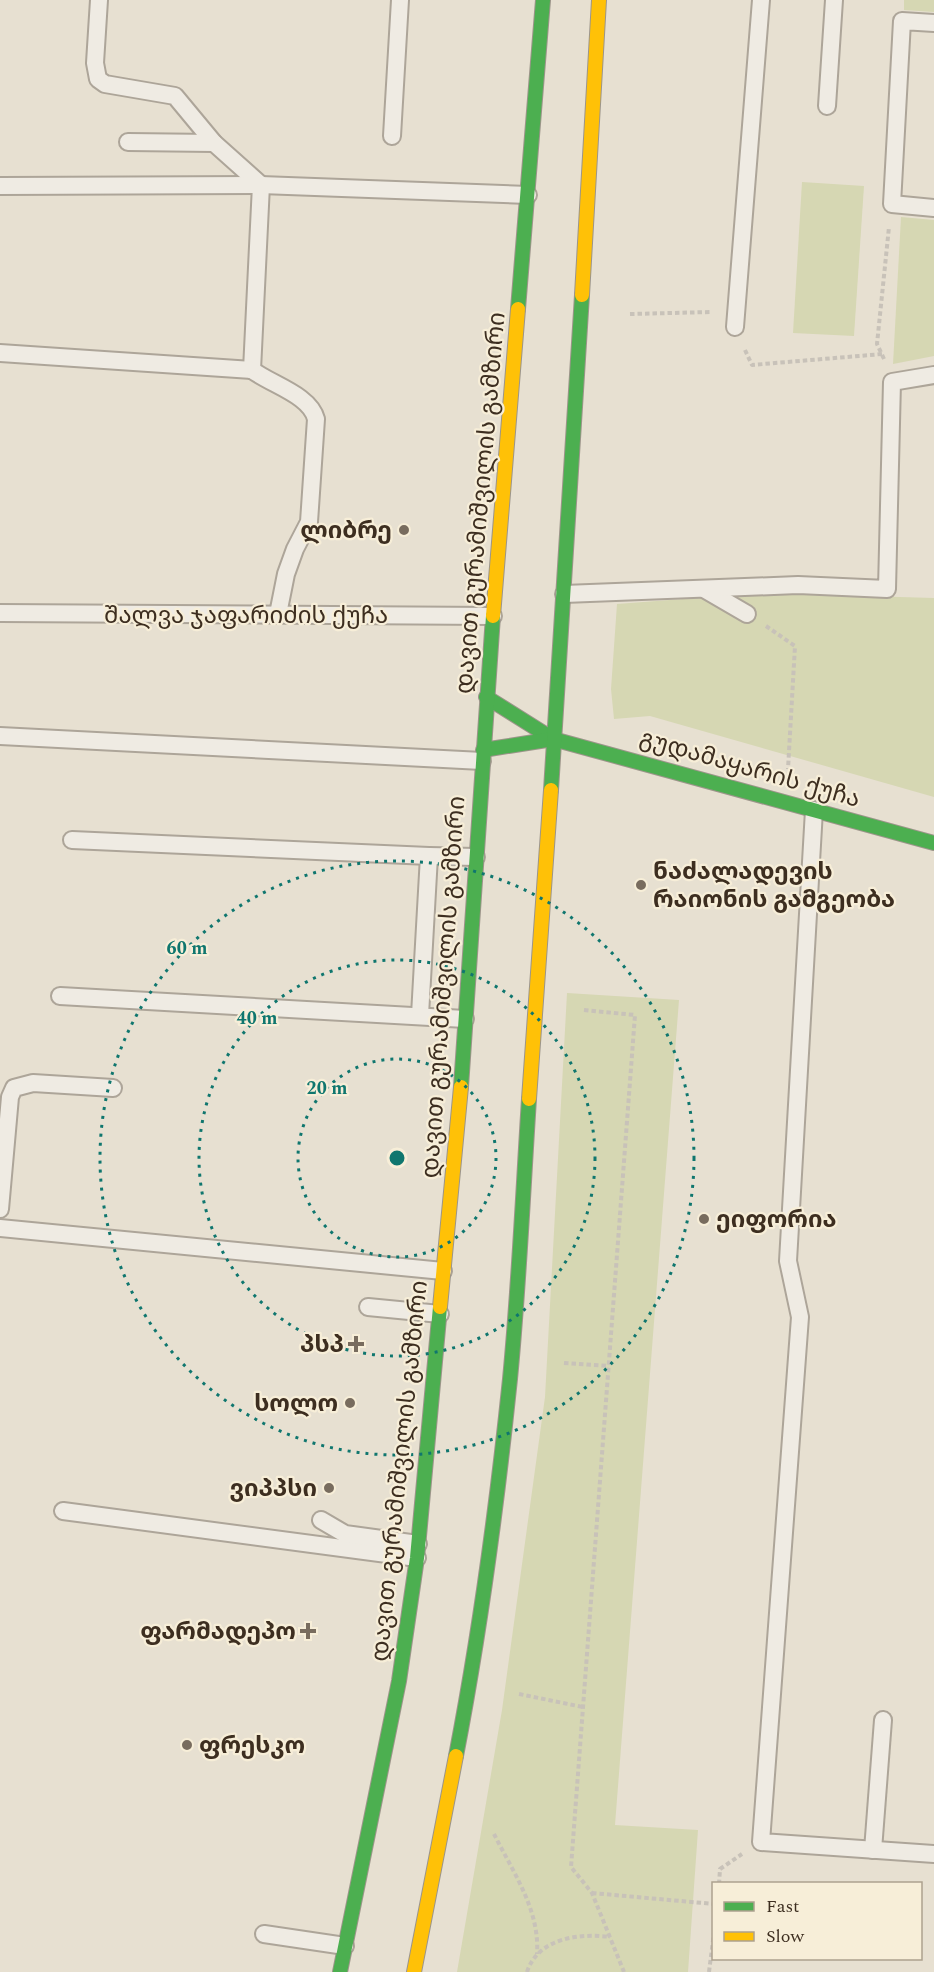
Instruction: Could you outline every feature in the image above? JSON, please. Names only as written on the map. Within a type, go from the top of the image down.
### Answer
[{"type":"main road","name":"დავით გურამიშვილის გამზირი","points":[[340,1972],[399,1681],[418,1551],[465,1019],[486,697],[543,0]]},
{"type":"main road","points":[[414,1972],[468,1692],[509,1389],[564,594],[599,0]]},
{"type":"main road","points":[[486,697],[554,739]]},
{"type":"main road","points":[[482,756],[554,739]]},
{"type":"main road","name":"გუდამაყარის ქუჩა","points":[[554,739],[934,843]]},
{"type":"lane","points":[[99,0],[94,63],[98,80],[105,84],[175,96],[214,143],[261,185]]},
{"type":"lane","points":[[392,136],[400,0]]},
{"type":"lane","points":[[736,320],[761,0]]},
{"type":"lane","points":[[827,106],[834,0]]},
{"type":"lane","points":[[934,23],[902,21],[892,204],[934,208]]},
{"type":"lane","points":[[128,142],[214,143]]},
{"type":"lane","points":[[252,370],[261,185]]},
{"type":"lane","points":[[0,186],[261,185],[528,195]]},
{"type":"lane","points":[[0,353],[252,370],[268,383],[302,399],[314,410],[316,419],[309,522],[286,574],[278,615]]},
{"type":"lane","points":[[564,594],[798,585],[887,589],[892,382],[934,375]]},
{"type":"lane","points":[[703,589],[747,614]]},
{"type":"lane","name":"შალვა ჯაფარიძის ქუჩა","points":[[0,613],[493,616]]},
{"type":"lane","points":[[0,736],[482,756]]},
{"type":"lane","points":[[814,810],[789,1261],[801,1317],[761,1842],[934,1854]]},
{"type":"lane","points":[[72,840],[476,857]]},
{"type":"lane","points":[[420,1015],[429,856]]},
{"type":"lane","points":[[60,996],[465,1019]]},
{"type":"lane","points":[[0,1209],[10,1098],[14,1088],[33,1083],[113,1088]]},
{"type":"lane","points":[[0,1228],[443,1271]]},
{"type":"lane","points":[[368,1307],[440,1314]]},
{"type":"lane","points":[[63,1511],[418,1551]]},
{"type":"lane","points":[[321,1520],[345,1534],[418,1551]]},
{"type":"lane","points":[[873,1850],[883,1720]]},
{"type":"lane","points":[[264,1934],[345,1946]]},
{"type":"path","points":[[892,204],[877,344],[892,382]]},
{"type":"path","points":[[630,314],[736,320],[752,365],[882,354]]},
{"type":"path","points":[[584,1010],[635,1015],[571,1867],[592,1893],[624,1972]]},
{"type":"path","points":[[564,1363],[609,1366]]},
{"type":"path","points":[[519,1694],[583,1707]]},
{"type":"path","points":[[494,1834],[531,1906],[538,1938],[537,1954],[527,1972]]},
{"type":"path","points":[[718,1882],[720,1869],[761,1842]]},
{"type":"path","points":[[592,1893],[712,1904]]},
{"type":"path","points":[[537,1954],[573,1936],[587,1934],[610,1937]]},
{"type":"path","points":[[709,1972],[712,1949]]},
{"type":"green space","points":[[904,0],[934,0],[934,12],[904,10]]},
{"type":"green space","points":[[802,182],[864,186],[854,336],[793,333]]},
{"type":"green space","points":[[901,217],[934,220],[934,356],[893,364]]},
{"type":"green space","points":[[762,593],[934,598],[934,797],[650,716],[614,719],[611,689],[617,604]]},
{"type":"green space","points":[[567,993],[679,1000],[615,1825],[698,1830],[688,1972],[457,1972],[502,1710],[545,1397]]},
{"type":"traffic: fast","points":[[518,309],[543,0]]},
{"type":"traffic: fast","points":[[551,790],[582,295]]},
{"type":"traffic: fast","points":[[461,1087],[493,616]]},
{"type":"traffic: fast","points":[[486,697],[553,739],[934,843]]},
{"type":"traffic: fast","points":[[483,750],[553,739]]},
{"type":"traffic: fast","points":[[456,1756],[494,1521],[505,1426],[516,1309],[529,1099]]},
{"type":"traffic: fast","points":[[340,1972],[399,1681],[417,1558],[440,1307]]},
{"type":"traffic: slow","points":[[582,295],[599,0]]},
{"type":"traffic: slow","points":[[493,616],[518,309]]},
{"type":"traffic: slow","points":[[529,1099],[551,790]]},
{"type":"traffic: slow","points":[[440,1307],[461,1087]]},
{"type":"traffic: slow","points":[[414,1972],[456,1756]]},
{"type":"place","name":"ლიბრე","points":[[404,530]]},
{"type":"place","name":"ნაძალადევის რაიონის გამგეობა","points":[[641,885]]},
{"type":"place","name":"ეიფორია","points":[[704,1219]]},
{"type":"place","name":"პსპ","points":[[356,1344]]},
{"type":"place","name":"სოლო","points":[[350,1403]]},
{"type":"place","name":"ვიპპსი","points":[[329,1488]]},
{"type":"place","name":"ფარმადეპო","points":[[308,1631]]},
{"type":"place","name":"ფრესკო","points":[[187,1745]]}]
